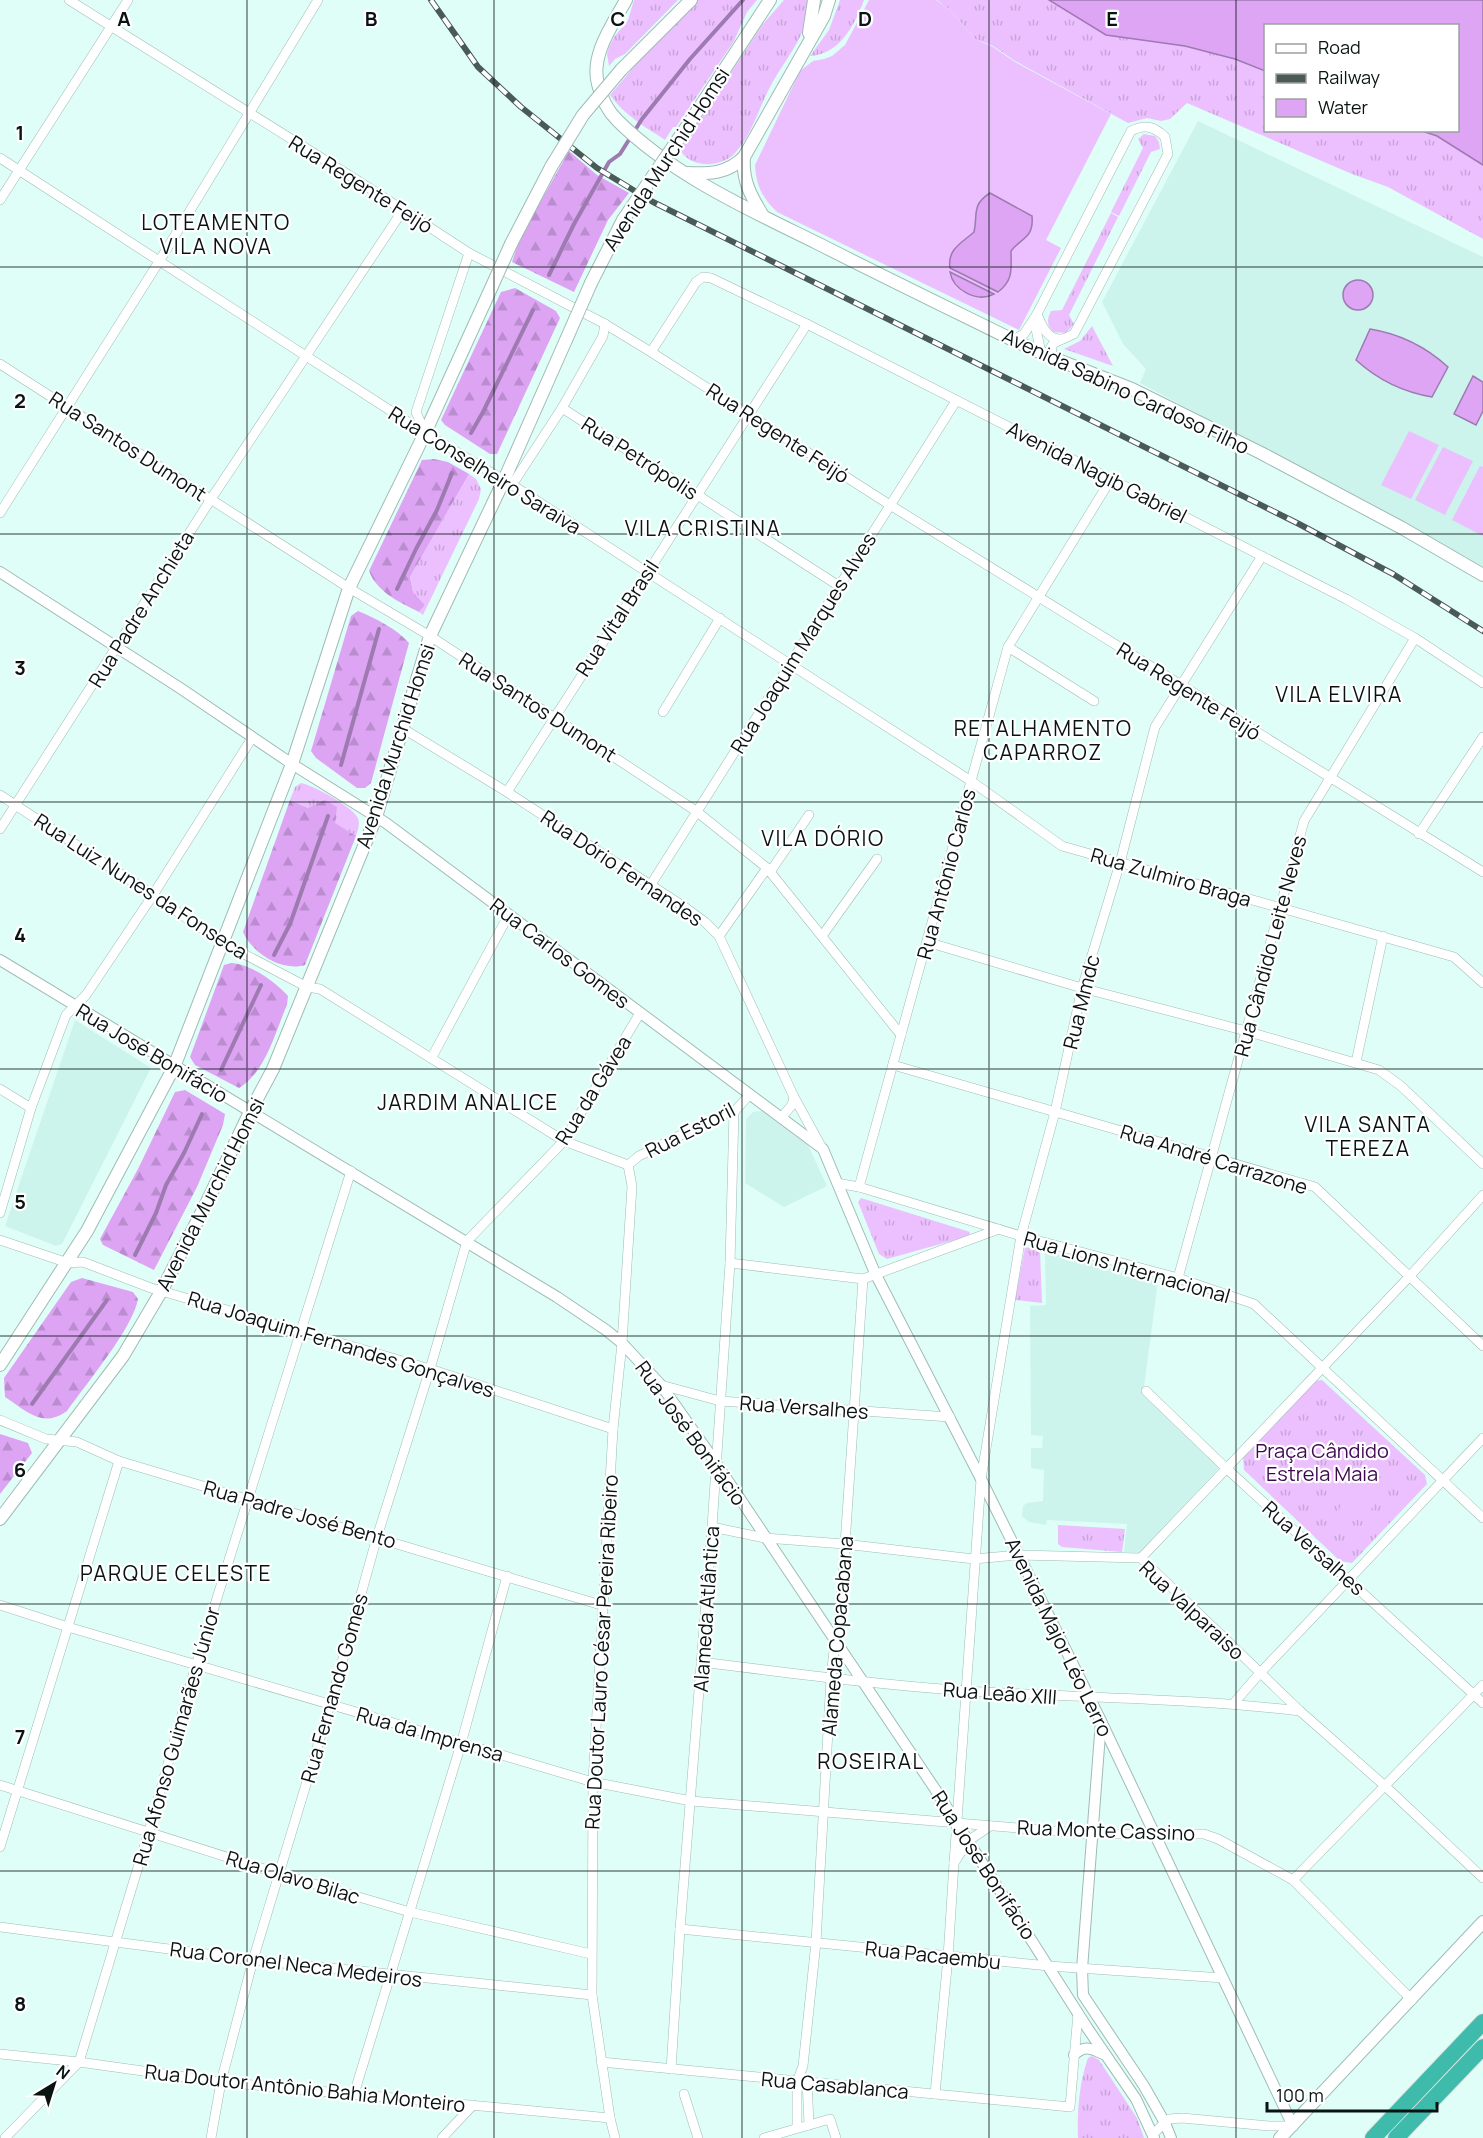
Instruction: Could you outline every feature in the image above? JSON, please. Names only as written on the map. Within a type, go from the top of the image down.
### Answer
[{"type":"highway","points":[[1372,2138],[1483,2022]]},
{"type":"highway","points":[[1396,2138],[1483,2047]]},
{"type":"main road","name":"Avenida Sabino Cardoso Filho","points":[[626,0],[600,52],[596,67],[598,83],[606,106],[616,119],[640,141],[685,173],[763,217],[1013,340],[1132,389],[1261,453],[1402,528],[1483,575]]},
{"type":"main road","points":[[0,1365],[68,1263],[110,1190],[174,1066],[292,764],[350,588],[425,433],[511,244],[551,167],[583,115],[621,70],[691,0]]},
{"type":"main road","name":"Avenida Murchid Homsi","points":[[0,1519],[123,1356],[162,1290],[205,1206],[273,1069],[376,817],[430,636],[508,482],[591,283],[623,220],[770,0]]},
{"type":"main road","points":[[806,46],[814,0]]},
{"type":"main road","points":[[685,173],[719,172],[731,168],[744,157],[824,16],[829,0]]},
{"type":"main road","points":[[744,157],[746,185],[763,217]]},
{"type":"main road","points":[[1280,2138],[1483,1922]]},
{"type":"street","name":"Rua Regente Feijó","points":[[69,0],[404,210],[469,254],[605,324],[651,352],[1181,687],[1483,872]]},
{"type":"street","points":[[0,200],[128,0]]},
{"type":"street","points":[[0,513],[160,260],[318,0]]},
{"type":"street","points":[[1013,340],[1024,334],[1037,314],[1131,131],[1146,126],[1160,131],[1165,137],[1167,154],[1074,334],[1054,343],[1047,355]]},
{"type":"street","name":"Rua Conselheiro Saraiva","points":[[0,158],[425,433],[508,482],[971,781]]},
{"type":"street","name":"Rua Padre Anchieta","points":[[0,829],[211,500],[404,210]]},
{"type":"street","points":[[425,433],[416,412],[469,254]]},
{"type":"street","name":"Avenida Nagib Gabriel","points":[[651,352],[696,282],[704,277],[711,278],[807,324],[1346,599],[1415,638],[1483,683]]},
{"type":"street","points":[[1037,314],[1048,335],[1057,339],[1066,338]]},
{"type":"street","points":[[1037,314],[1036,329],[1047,355]]},
{"type":"street","points":[[508,482],[562,408],[603,336],[605,324]]},
{"type":"street","name":"Rua Vital Brasil","points":[[507,792],[807,324]]},
{"type":"street","name":"Rua Santos Dumont","points":[[0,364],[350,588],[430,636],[696,811],[769,870],[901,1035]]},
{"type":"street","name":"Rua Joaquim Marques Alves","points":[[650,886],[956,401]]},
{"type":"street","name":"Rua Petrópolis","points":[[562,408],[839,586]]},
{"type":"street","name":"Rua Antônio Carlos","points":[[859,1187],[1008,647],[1111,479]]},
{"type":"street","name":"Rua Mmdc","points":[[935,2094],[948,1957],[981,1479],[1021,1236],[1055,1112],[1082,988],[1120,863],[1155,727],[1262,556]]},
{"type":"street","name":"Rua Carlos Gomes","points":[[0,572],[376,817],[823,1149]]},
{"type":"street","points":[[663,712],[720,618]]},
{"type":"street","name":"Rua Cândido Leite Neves","points":[[1178,1278],[1304,821],[1415,638]]},
{"type":"street","points":[[1008,647],[1094,701]]},
{"type":"street","name":"Rua Dório Fernandes","points":[[402,729],[507,792],[705,922],[719,936],[795,1097],[823,1149]]},
{"type":"street","points":[[1419,834],[1483,737]]},
{"type":"street","points":[[0,1213],[31,1108],[66,1015],[86,995],[153,895],[252,738]]},
{"type":"street","name":"Rua Zulmiro Braga","points":[[971,781],[1062,846],[1454,957],[1483,983]]},
{"type":"street","name":"Rua Luiz Nunes da Fonseca","points":[[0,795],[223,943],[307,987],[320,988],[564,1141],[627,1165]]},
{"type":"street","points":[[719,936],[809,815]]},
{"type":"street","points":[[822,936],[877,859]]},
{"type":"street","points":[[432,1057],[508,916]]},
{"type":"street","points":[[1356,1062],[1383,936]]},
{"type":"street","points":[[927,942],[1082,988],[1246,1031],[1378,1070],[1401,1086],[1483,1164]]},
{"type":"street","name":"Rua José Bonifácio","points":[[0,960],[466,1241],[576,1309],[622,1343],[660,1385],[716,1463],[956,1822],[1136,2099],[1154,2136]]},
{"type":"street","name":"Rua da Gávea","points":[[466,1241],[564,1141],[640,1013]]},
{"type":"street","name":"Rua André Carrazone","points":[[893,1065],[1315,1187],[1483,1346]]},
{"type":"street","points":[[0,1089],[31,1108]]},
{"type":"street","name":"Rua Estoril","points":[[627,1165],[639,1156],[721,1115],[734,1112],[750,1094]]},
{"type":"street","points":[[782,1118],[795,1097]]},
{"type":"street","name":"Alameda Atlântica","points":[[671,2069],[730,1263],[734,1112]]},
{"type":"street","name":"Avenida Major Léo Lerro","points":[[823,1149],[875,1273],[950,1417],[1101,1720],[1293,2126]]},
{"type":"street","name":"Rua Doutor Lauro César Pereira Ribeiro","points":[[615,2138],[592,1995],[593,1782],[612,1430],[622,1343],[632,1186],[627,1165]]},
{"type":"street","name":"Rua Afonso Guimarães Júnior","points":[[5,2138],[79,2062],[149,1831],[196,1665],[351,1171]]},
{"type":"street","name":"Rua Lions Internacional","points":[[837,1182],[999,1230],[1178,1278],[1254,1304],[1483,1518]]},
{"type":"street","points":[[1141,1557],[1409,1276],[1483,1195]]},
{"type":"street","points":[[730,1263],[862,1279],[999,1230]]},
{"type":"street","name":"Rua Joaquim Fernandes Gonçalves","points":[[0,1240],[68,1263],[83,1262],[151,1288],[430,1369],[612,1430]]},
{"type":"street","name":"Rua Fernando Gomes","points":[[211,2138],[221,2082],[253,1960],[330,1705],[377,1537],[430,1369],[466,1241]]},
{"type":"street","name":"Alameda Copacabana","points":[[797,2082],[803,2066],[816,1942],[831,1678],[840,1618],[862,1279]]},
{"type":"street","name":"Rua Versalhes","points":[[660,1385],[720,1401],[950,1417]]},
{"type":"street","name":"Rua Versalhes","points":[[1146,1391],[1226,1468],[1483,1703]]},
{"type":"street","name":"Rua Padre José Bento","points":[[0,1420],[46,1439],[77,1442],[119,1461],[602,1605]]},
{"type":"street","points":[[1234,1703],[1348,1579],[1483,1438]]},
{"type":"street","points":[[0,1847],[119,1461]]},
{"type":"street","name":"Rua Valparaiso","points":[[712,1527],[765,1538],[844,1544],[975,1559],[1018,1556],[1141,1557],[1300,1711],[1385,1786],[1483,1878]]},
{"type":"street","points":[[354,2094],[461,1744],[507,1576]]},
{"type":"street","name":"Rua da Imprensa","points":[[0,1605],[593,1782],[691,1801]]},
{"type":"street","name":"Rua Leão XIII","points":[[701,1662],[862,1682],[967,1691],[1234,1703],[1300,1711]]},
{"type":"street","points":[[1293,1880],[1483,1685]]},
{"type":"street","points":[[1101,1720],[1082,1969],[1083,1995],[1144,2086],[1165,2122],[1171,2138]]},
{"type":"street","name":"Rua Olavo Bilac","points":[[0,1785],[280,1874],[410,1912],[591,1954]]},
{"type":"street","name":"Rua Monte Cassino","points":[[691,1801],[1092,1834],[1204,1834],[1218,1839],[1293,1880],[1412,2000]]},
{"type":"street","name":"Rua Monte Cassino","points":[[968,1841],[991,1825]]},
{"type":"street","points":[[954,1863],[968,1841]]},
{"type":"street","name":"Rua Coronel Neca Medeiros","points":[[0,1927],[390,1976],[592,1995]]},
{"type":"street","name":"Rua Pacaembu","points":[[680,1929],[948,1957],[1223,1978]]},
{"type":"street","points":[[1074,2055],[1078,2013]]},
{"type":"street","points":[[1074,2055],[1080,2049],[1086,2048],[1106,2055]]},
{"type":"street","name":"Rua Doutor Antônio Bahia Monteiro","points":[[0,2054],[79,2062],[221,2082],[610,2118]]},
{"type":"street","name":"Rua Casablanca","points":[[601,2062],[1070,2107],[1074,2055]]},
{"type":"street","name":"Alameda Copacabana","points":[[803,2066],[809,2083],[809,2125]]},
{"type":"street","points":[[797,2082],[797,2128]]},
{"type":"street","points":[[684,2094],[698,2138]]},
{"type":"street","points":[[442,2138],[473,2105]]},
{"type":"street","points":[[1154,2136],[1169,2119],[1182,2118],[1269,2127],[1293,2126]]},
{"type":"street","points":[[767,2138],[830,2119],[836,2138]]},
{"type":"shaded area","points":[[1198,121],[1483,257],[1483,567],[1140,383],[1146,369],[1123,344],[1102,302]]},
{"type":"shaded area","points":[[75,1020],[151,1068],[62,1244],[56,1246],[5,1226]]},
{"type":"shaded area","points":[[762,1111],[808,1145],[827,1186],[784,1207],[745,1183],[746,1119],[753,1112]]},
{"type":"shaded area","points":[[1045,1251],[1158,1281],[1143,1395],[1219,1468],[1139,1553],[1124,1552],[1127,1524],[1047,1520],[1046,1525],[1029,1522],[1022,1516],[1023,1506],[1027,1503],[1043,1501],[1044,1470],[1031,1468],[1031,1448],[1042,1448],[1043,1436],[1031,1435],[1030,1306],[1046,1305]]},
{"type":"green space","points":[[634,0],[678,0],[625,54],[615,59],[609,66],[607,54],[609,47],[628,20]]},
{"type":"green space","points":[[697,0],[757,0],[747,12],[734,41],[665,140],[628,114],[610,95],[655,42]]},
{"type":"green space","points":[[784,0],[809,0],[806,23],[768,91],[746,138],[736,152],[723,161],[707,164],[692,161],[680,150],[763,24]]},
{"type":"green space","points":[[840,0],[864,0],[856,19],[844,37],[829,50],[810,56],[829,30]]},
{"type":"green space","points":[[869,0],[936,0],[949,9],[975,39],[1111,114],[1046,240],[1061,248],[1019,330],[777,212],[767,202],[761,191],[755,165],[800,71],[813,61],[832,56],[845,45]]},
{"type":"green space","points":[[937,0],[1049,0],[1106,35],[1185,46],[1235,59],[1264,71],[1264,132],[1427,132],[1437,136],[1483,165],[1483,239],[1388,187],[1352,174],[1187,103],[1170,119],[1161,121],[1147,118],[1128,123],[1015,61],[993,46],[975,39],[949,9]]},
{"type":"green space","points":[[1144,134],[1155,136],[1160,149],[1151,152],[1119,216],[1111,212],[1143,148],[1138,139]]},
{"type":"green space","points":[[569,151],[597,175],[629,193],[608,220],[574,292],[512,262],[520,238]]},
{"type":"green space","points":[[1111,213],[1118,217],[1069,315],[1074,324],[1066,333],[1054,332],[1048,322],[1051,311],[1062,310]]},
{"type":"green space","points":[[515,288],[556,311],[560,318],[497,454],[490,454],[445,425],[441,420],[501,292]]},
{"type":"green space","points":[[1092,326],[1113,366],[1064,349],[1080,341]]},
{"type":"green space","points":[[1409,431],[1439,445],[1411,499],[1381,485]]},
{"type":"green space","points":[[1443,447],[1473,461],[1445,515],[1415,500]]},
{"type":"green space","points":[[434,459],[448,462],[469,474],[410,577],[413,592],[425,605],[419,612],[383,591],[369,571],[422,460]]},
{"type":"green space","points":[[1480,466],[1483,467],[1483,536],[1452,520]]},
{"type":"green space","points":[[469,474],[476,479],[481,489],[479,499],[423,615],[419,612],[425,605],[413,592],[410,577]]},
{"type":"green space","points":[[358,611],[392,629],[409,643],[371,783],[365,788],[357,788],[316,758],[311,751],[351,616]]},
{"type":"green space","points":[[301,783],[332,797],[354,813],[359,822],[356,836],[290,800],[295,787]]},
{"type":"green space","points":[[290,800],[308,808],[325,800],[337,807],[335,823],[356,836],[305,965],[296,966],[278,963],[261,954],[247,940],[243,932]]},
{"type":"green space","points":[[231,963],[246,966],[262,974],[288,996],[287,1005],[263,1062],[248,1081],[239,1088],[195,1065],[190,1057],[224,965]]},
{"type":"green space","points":[[185,1090],[225,1114],[223,1125],[197,1187],[154,1270],[103,1245],[100,1239],[138,1169],[175,1092]]},
{"type":"green space","points":[[861,1198],[970,1232],[969,1236],[887,1259],[879,1254],[858,1202]]},
{"type":"green space","points":[[1025,1247],[1040,1250],[1042,1303],[1015,1300]]},
{"type":"green space","points":[[82,1278],[133,1292],[138,1299],[134,1311],[118,1340],[67,1411],[50,1418],[35,1416],[5,1397],[4,1378],[71,1282]]},
{"type":"green space","name":"Praça Cândido Estrela Maia","points":[[1322,1380],[1425,1475],[1427,1484],[1352,1563],[1340,1561],[1244,1470],[1243,1457],[1315,1381]]},
{"type":"green space","points":[[0,1434],[28,1443],[32,1453],[0,1494]]},
{"type":"green space","points":[[1352,1469],[1381,1479],[1367,1523],[1338,1513]]},
{"type":"green space","points":[[1058,1525],[1125,1529],[1122,1552],[1062,1547],[1058,1544]]},
{"type":"green space","points":[[1092,2056],[1099,2060],[1137,2118],[1144,2138],[1078,2138],[1081,2087],[1088,2058]]},
{"type":"water","points":[[1049,0],[1483,0],[1483,165],[1437,136],[1425,132],[1459,132],[1459,24],[1264,24],[1264,71],[1235,59],[1185,46],[1106,35]]},
{"type":"water","points":[[990,193],[1032,216],[1029,233],[1011,251],[1009,278],[998,292],[950,268],[953,251],[974,232],[978,206]]},
{"type":"water","points":[[950,272],[994,294],[980,297],[967,293],[956,284]]},
{"type":"water","points":[[1358,280],[1364,281],[1372,289],[1372,301],[1364,309],[1358,310],[1352,309],[1344,301],[1343,295],[1344,289],[1352,281]]},
{"type":"water","points":[[1370,329],[1412,342],[1448,367],[1432,397],[1391,384],[1373,374],[1356,360]]},
{"type":"water","points":[[1473,376],[1483,382],[1483,411],[1476,425],[1454,414]]},
{"type":"waterway","points":[[549,275],[574,224],[609,162],[620,154],[642,119],[690,59],[743,0]]},
{"type":"waterway","points":[[471,433],[533,310]]},
{"type":"waterway","points":[[397,589],[437,510],[452,473]]},
{"type":"waterway","points":[[341,765],[379,629]]},
{"type":"waterway","points":[[274,955],[290,924],[328,816]]},
{"type":"waterway","points":[[221,1070],[261,985]]},
{"type":"waterway","points":[[135,1255],[156,1213],[166,1185],[202,1114]]},
{"type":"waterway","points":[[32,1404],[107,1300]]},
{"type":"railway","points":[[431,0],[478,67],[521,107],[597,168],[653,202],[1299,524],[1393,574],[1483,631]]},
{"type":"district","name":"LOTEAMENTO VILA NOVA","points":[[216,234]]},
{"type":"district","name":"VILA CRISTINA","points":[[703,528]]},
{"type":"district","name":"VILA ELVIRA","points":[[1339,694]]},
{"type":"district","name":"RETALHAMENTO CAPARROZ","points":[[1043,740]]},
{"type":"district","name":"VILA DÓRIO","points":[[823,838]]},
{"type":"district","name":"JARDIM ANALICE","points":[[468,1102]]},
{"type":"district","name":"VILA SANTA TEREZA","points":[[1368,1136]]},
{"type":"district","name":"PARQUE CELESTE","points":[[176,1573]]},
{"type":"district","name":"ROSEIRAL","points":[[871,1761]]}]
